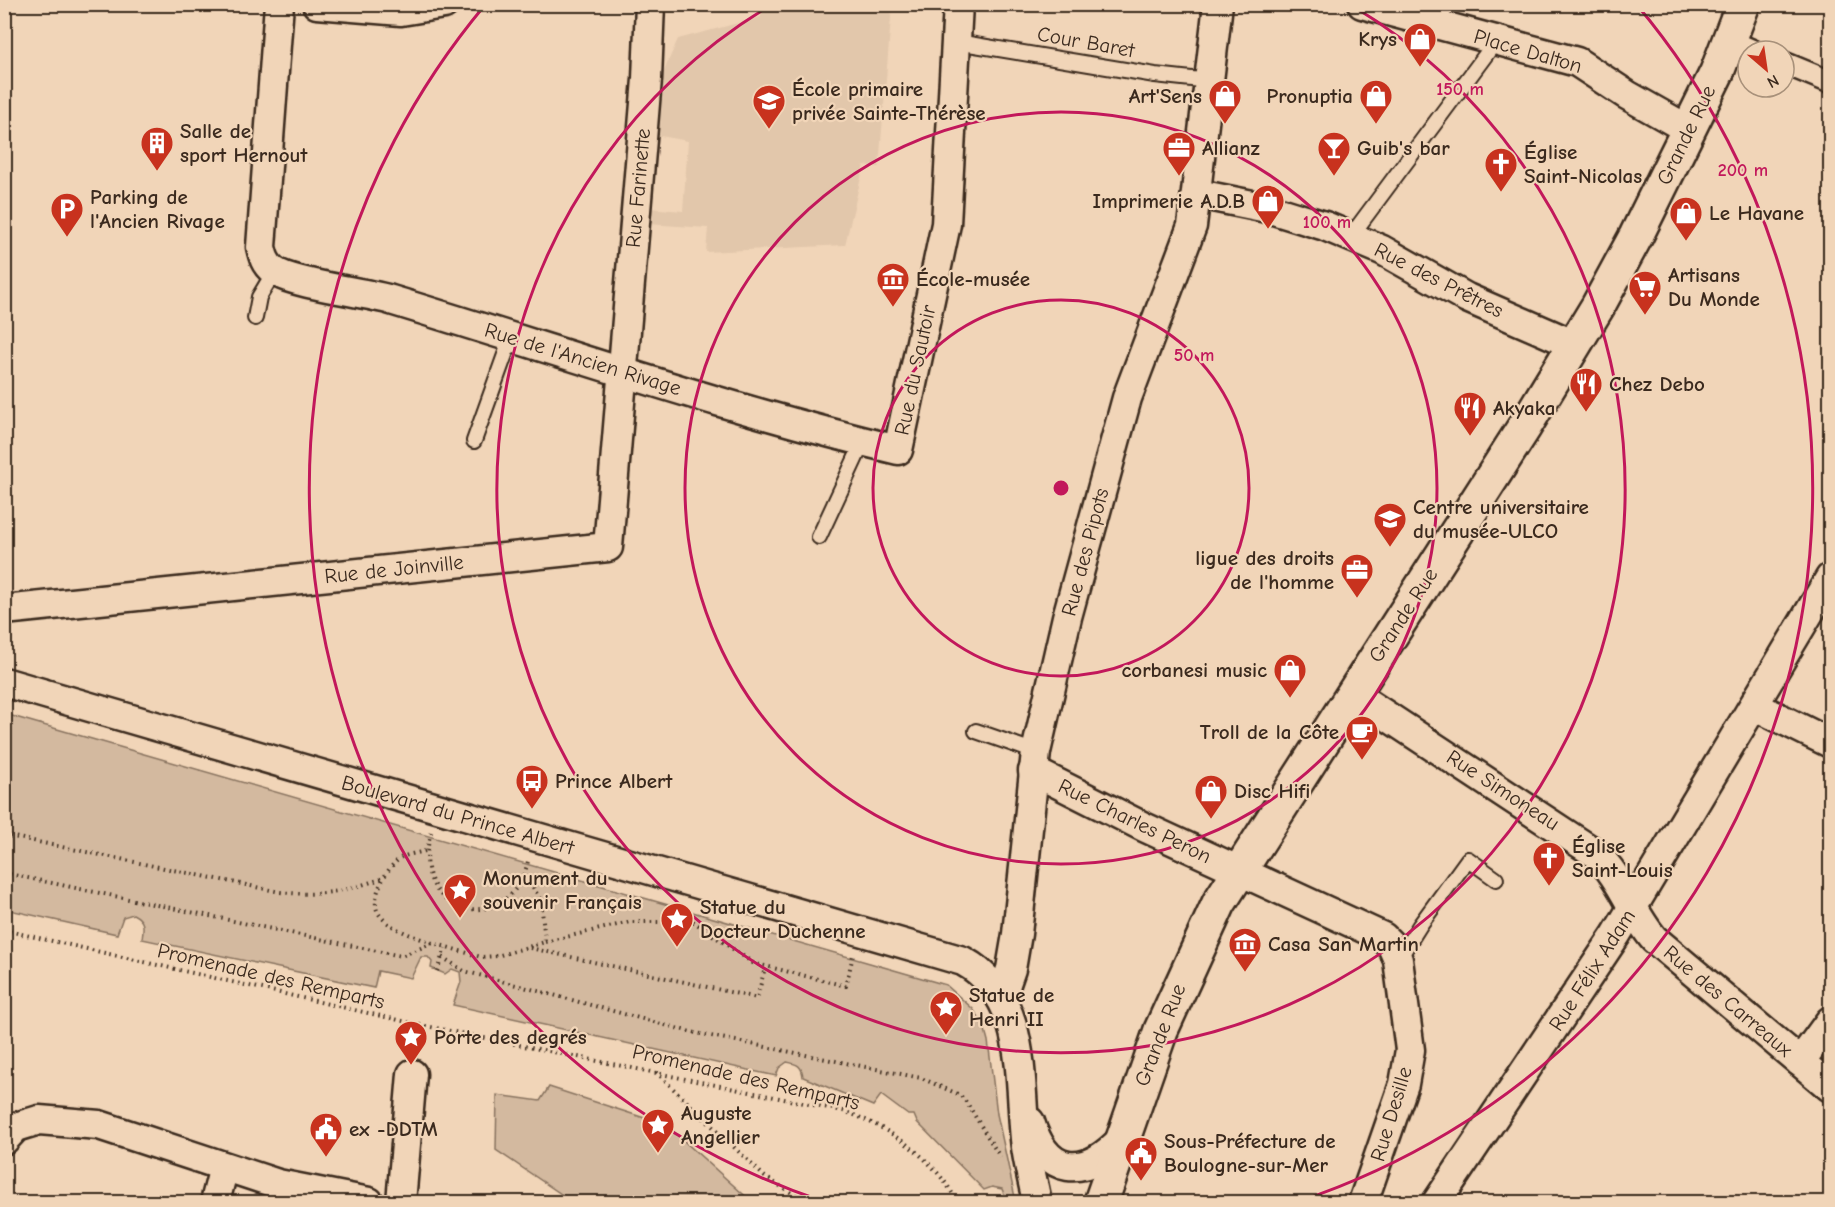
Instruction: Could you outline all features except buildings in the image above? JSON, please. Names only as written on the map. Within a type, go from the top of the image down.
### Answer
[{"type":"main road","name":"Grande Rue","points":[[1742,39],[1743,4]]},
{"type":"main road","name":"Grande Rue","points":[[1101,1203],[1121,1140],[1174,996],[1203,934],[1237,871],[1575,345],[1636,236],[1689,130],[1736,56]]},
{"type":"street","points":[[272,269],[261,246],[279,4]]},
{"type":"street","points":[[317,4],[391,11],[444,4]]},
{"type":"street","name":"Rue Farinette","points":[[622,372],[647,79],[650,4]]},
{"type":"street","name":"Rue du Sautoir","points":[[898,450],[946,224],[958,4]]},
{"type":"street","name":"Rue des Pipots","points":[[1001,998],[1011,969],[1017,934],[1035,762],[1067,617],[1126,398],[1188,238],[1197,194],[1218,4]]},
{"type":"street","name":"Place Dalton","points":[[1367,5],[1585,66],[1627,95],[1689,130]]},
{"type":"street","points":[[1796,68],[1830,82]]},
{"type":"street","name":"Rue des Prêtres","points":[[1197,194],[1283,212],[1351,236],[1467,298],[1575,345]]},
{"type":"street","name":"Rue de l'Ancien Rivage","points":[[272,269],[289,278],[376,295],[622,372],[863,442],[898,450]]},
{"type":"street","name":"Rue de Joinville","points":[[4,610],[608,547],[622,372]]},
{"type":"street","name":"Rue Félix Adam","points":[[1437,1203],[1633,908],[1830,578]]},
{"type":"street","name":"Boulevard du Prince Albert","points":[[4,682],[963,961],[986,976],[1001,998]]},
{"type":"street","name":"Rue Simoneau","points":[[1352,693],[1595,853],[1615,874],[1633,908]]},
{"type":"street","points":[[1755,706],[1830,743]]},
{"type":"street","name":"Rue Charles Peron","points":[[1035,762],[1237,871]]},
{"type":"street","name":"Rue Desille","points":[[1237,871],[1383,938],[1392,946],[1398,960],[1409,1030],[1407,1072],[1363,1203]]},
{"type":"street","name":"Rue des Carreaux","points":[[1633,908],[1647,931],[1663,948],[1830,1088]]},
{"type":"street","points":[[1001,998],[1014,1029],[1025,1105],[1026,1145],[1037,1203]]},
{"type":"street","points":[[1800,1062],[1830,1021]]},
{"type":"street","points":[[401,1203],[412,1074]]},
{"type":"street","points":[[1025,1105],[1041,1148],[1054,1162],[1062,1165],[1078,1167],[1096,1161],[1121,1140]]},
{"type":"street","points":[[10,1133],[28,1122],[55,1119],[99,1125],[297,1190],[369,1203]]},
{"type":"street","points":[[215,1203],[224,1167]]},
{"type":"lane","points":[[1351,236],[1496,41]]},
{"type":"lane","name":"Cour Baret","points":[[957,42],[1155,75],[1210,81]]},
{"type":"lane","points":[[255,318],[259,297],[272,269]]},
{"type":"lane","points":[[474,441],[511,338]]},
{"type":"lane","points":[[819,537],[863,442]]},
{"type":"lane","points":[[976,730],[1035,762]]},
{"type":"lane","points":[[1398,960],[1420,924],[1468,859],[1496,879]]},
{"type":"path","points":[[436,808],[425,851],[431,884],[451,904],[472,909],[499,904],[525,875],[534,837]]},
{"type":"path","points":[[4,835],[280,892],[311,896],[342,892],[384,878]]},
{"type":"path","points":[[425,851],[401,858],[384,878],[375,902],[378,913],[386,922],[433,944],[481,957],[508,954],[545,942],[630,922],[694,922],[753,963],[765,968],[846,986],[854,950]]},
{"type":"path","points":[[4,873],[401,956],[433,944]]},
{"type":"path","points":[[525,875],[539,894],[545,942]]},
{"type":"path","name":"Promenade des Remparts","points":[[4,930],[416,1024],[655,1071],[860,1117],[894,1135],[936,1170],[948,1184],[957,1203]]},
{"type":"path","points":[[437,971],[445,948]]},
{"type":"path","points":[[529,948],[757,998],[765,968]]},
{"type":"path","points":[[442,957],[464,971],[691,1032],[921,1078],[960,1095],[1006,1167]]},
{"type":"path","points":[[413,1044],[416,1024]]},
{"type":"path","points":[[655,1071],[765,1177],[807,1203]]},
{"type":"shaded area","name":"École primaire privée Sainte-Thérèse","points":[[758,5],[892,5],[879,167],[864,165],[845,245],[706,252],[708,228],[648,224],[649,208],[683,211],[688,141],[655,135],[659,82],[678,39],[761,17]]},
{"type":"shaded area","points":[[5,714],[946,985],[973,1009],[984,1026],[997,1114],[1016,1202],[1007,1202],[1002,1189],[992,1187],[984,1190],[917,1122],[914,1115],[908,1115],[881,1095],[873,1106],[803,1077],[802,1070],[797,1065],[787,1062],[779,1068],[776,1076],[453,1005],[461,982],[460,972],[452,969],[445,974],[431,968],[432,962],[428,957],[421,957],[411,978],[378,971],[374,988],[142,939],[143,924],[133,914],[123,917],[117,934],[5,909]]},
{"type":"shaded area","points":[[549,1087],[666,1125],[752,1202],[573,1202],[496,1150],[497,1095],[540,1101]]},
{"type":"place","name":"Krys","points":[[1420,68]]},
{"type":"place","name":"Art'Sens","points":[[1225,125]]},
{"type":"place","name":"Pronuptia","points":[[1376,125]]},
{"type":"place","name":"École primaire privée Sainte-Thérèse","points":[[769,130]]},
{"type":"place","name":"Salle de sport Hernout","points":[[157,172]]},
{"type":"place","name":"Allianz","points":[[1179,177]]},
{"type":"place","name":"Guib's bar","points":[[1334,177]]},
{"type":"place","name":"Église Saint-Nicolas","points":[[1501,193]]},
{"type":"place","name":"Imprimerie A.D.B","points":[[1268,230]]},
{"type":"place","name":"Parking de l'Ancien Rivage","points":[[67,238]]},
{"type":"place","name":"Le Havane","points":[[1686,242]]},
{"type":"place","name":"École-musée","points":[[893,308]]},
{"type":"place","name":"Artisans Du Monde","points":[[1645,316]]},
{"type":"place","name":"Chez Debo","points":[[1586,413]]},
{"type":"place","name":"Akyaka","points":[[1470,437]]},
{"type":"place","name":"Centre universitaire du musée-ULCO","points":[[1390,548]]},
{"type":"place","name":"ligue des droits de l'homme","points":[[1357,599]]},
{"type":"place","name":"corbanesi music","points":[[1290,699]]},
{"type":"place","name":"Troll de la Côte","points":[[1362,761]]},
{"type":"place","name":"Prince Albert","points":[[532,810]]},
{"type":"place","name":"Disc Hifi","points":[[1211,820]]},
{"type":"place","name":"Église Saint-Louis","points":[[1549,887]]},
{"type":"place","name":"Monument du souvenir Français","points":[[460,919]]},
{"type":"place","name":"Statue du Docteur Duchenne","points":[[677,948]]},
{"type":"place","name":"Casa San Martin","points":[[1245,973]]},
{"type":"place","name":"Statue de Henri II","points":[[946,1036]]},
{"type":"place","name":"Porte des degrés","points":[[411,1066]]},
{"type":"place","name":"Auguste Angellier","points":[[658,1154]]},
{"type":"place","name":"ex -DDTM","points":[[326,1158]]},
{"type":"place","name":"Sous-Préfecture de Boulogne-sur-Mer","points":[[1141,1182]]}]
